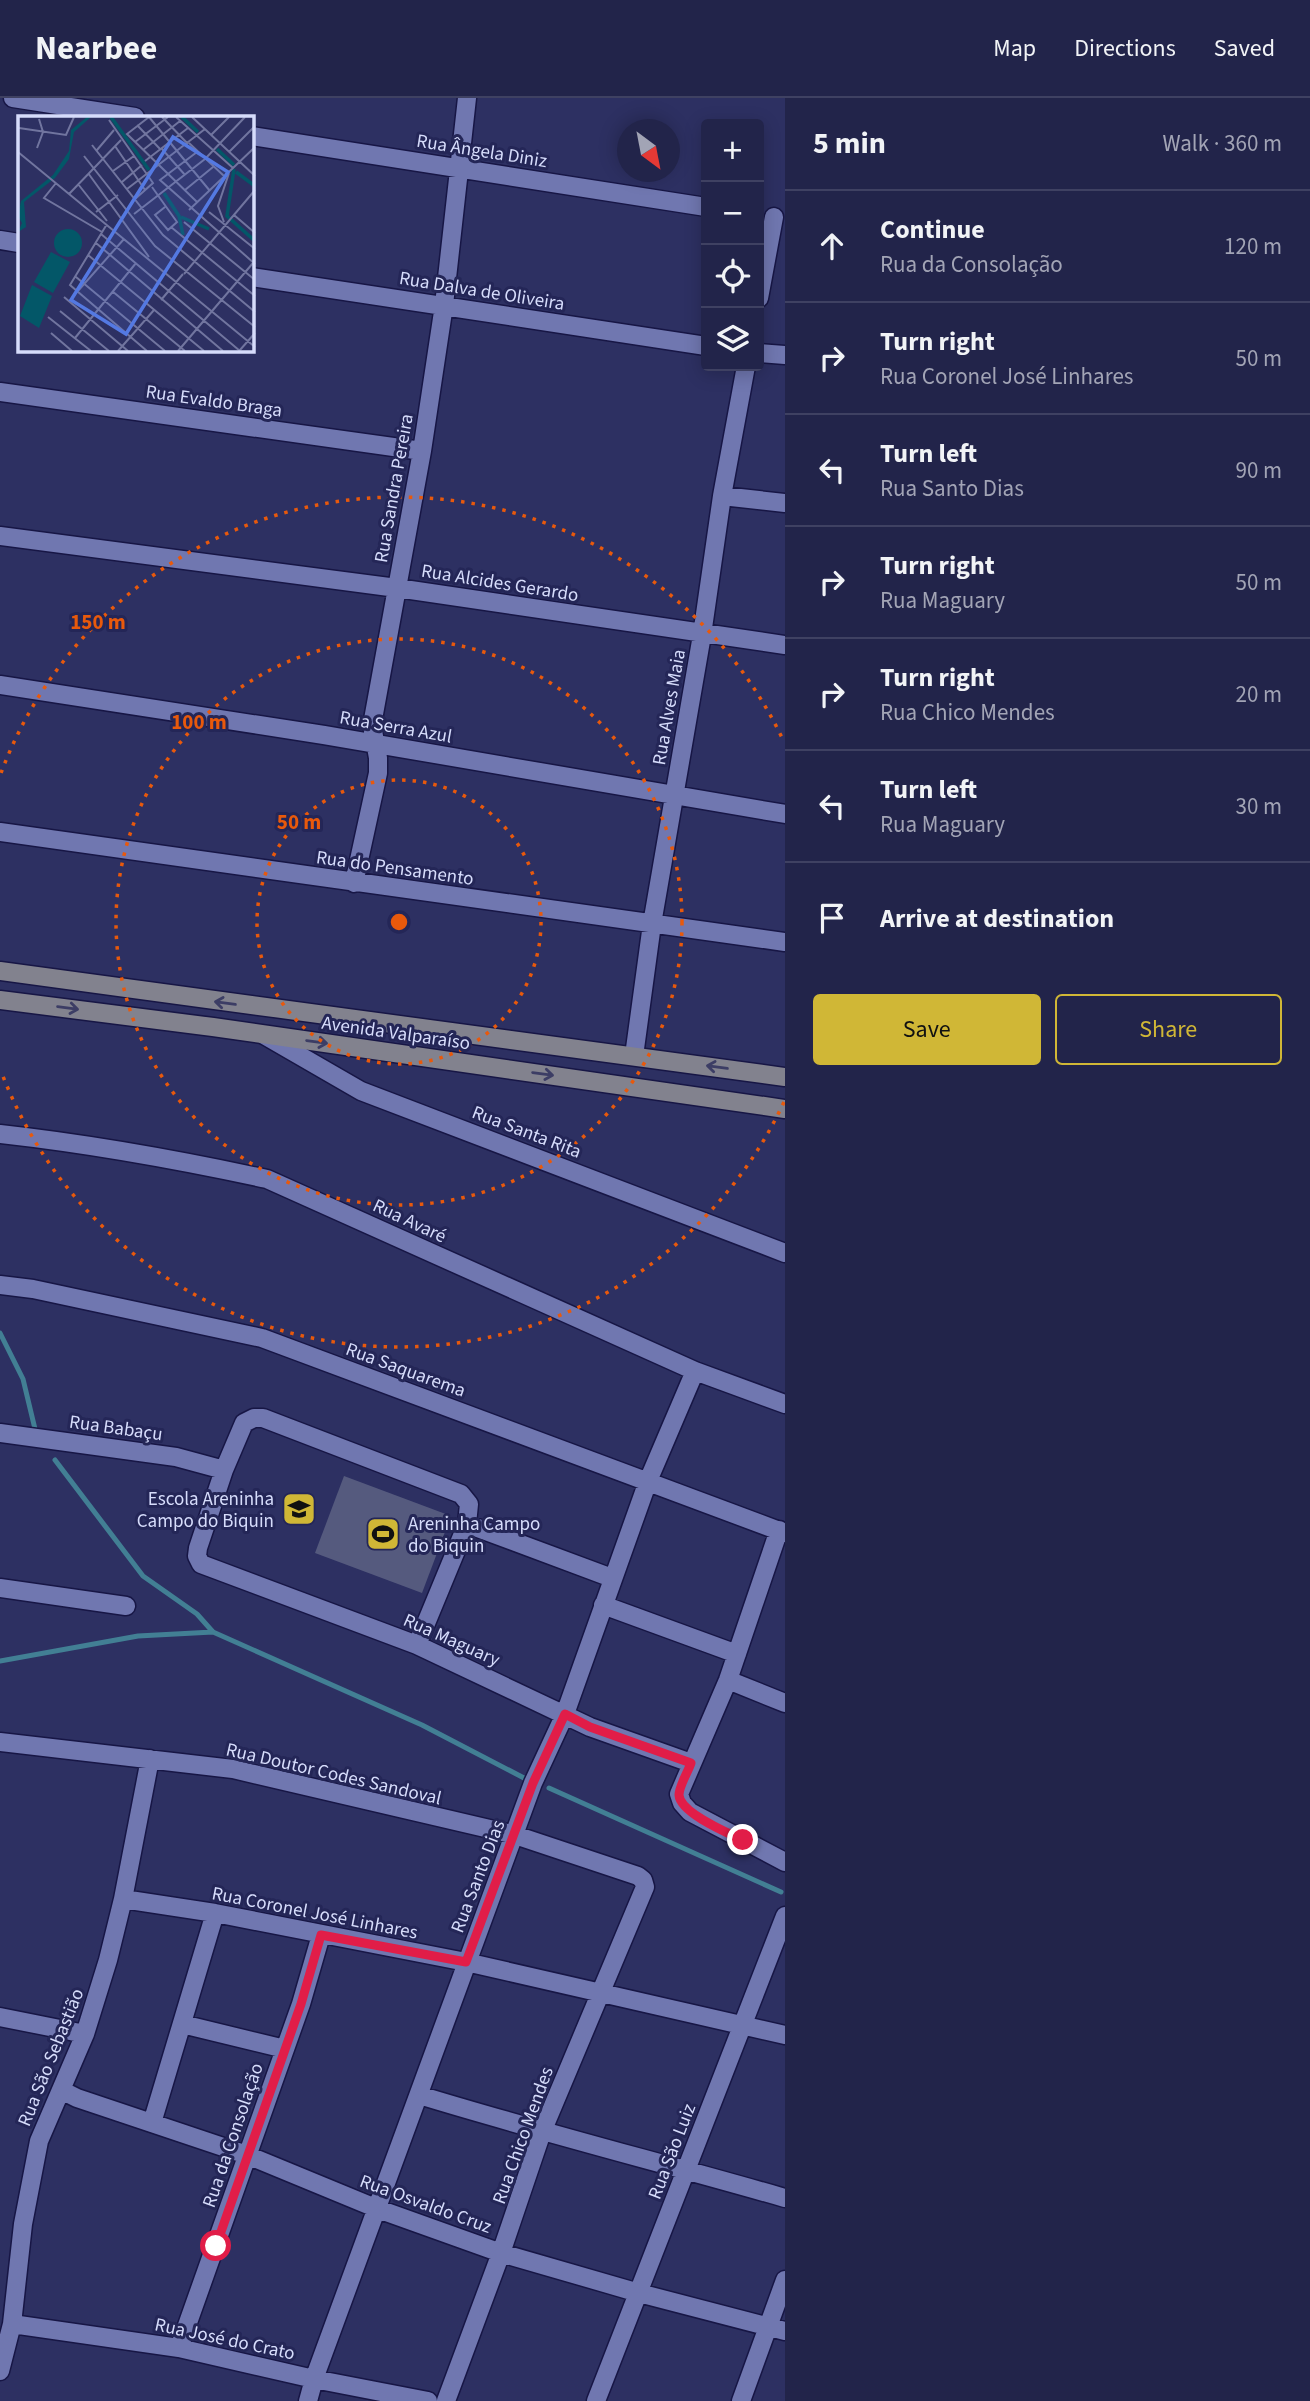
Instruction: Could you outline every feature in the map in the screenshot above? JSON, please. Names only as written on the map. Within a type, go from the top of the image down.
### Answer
[{"type":"main road","name":"Avenida Valparaíso","points":[[0,971],[785,1077]]},
{"type":"main road","name":"Avenida Valparaíso","points":[[0,1000],[261,1034],[785,1109]]},
{"type":"main road","points":[[685,1095],[689,1063]]},
{"type":"street","points":[[13,98],[129,116]]},
{"type":"street","name":"Rua Sandra Pereira","points":[[354,883],[378,773],[372,725],[422,451],[444,305],[467,98]]},
{"type":"street","name":"Rua Ângela Diniz","points":[[254,136],[701,206]]},
{"type":"street","points":[[764,269],[773,217]]},
{"type":"street","points":[[0,240],[18,243]]},
{"type":"street","name":"Rua Dalva de Oliveira","points":[[254,277],[701,345]]},
{"type":"street","points":[[764,354],[785,355]]},
{"type":"street","name":"Rua Alves Maia","points":[[634,1056],[652,924],[745,371]]},
{"type":"street","name":"Rua Evaldo Braga","points":[[0,392],[422,451]]},
{"type":"street","points":[[722,496],[785,503]]},
{"type":"street","name":"Rua Alcides Gerardo","points":[[0,536],[397,588],[702,635],[785,645]]},
{"type":"street","name":"Rua Serra Azul","points":[[0,685],[375,744],[785,814]]},
{"type":"street","name":"Rua do Pensamento","points":[[0,832],[785,942]]},
{"type":"street","name":"Rua Santa Rita","points":[[261,1034],[361,1091],[785,1252]]},
{"type":"street","name":"Rua Avaré","points":[[0,1134],[58,1140],[202,1165],[267,1180],[695,1371],[785,1404]]},
{"type":"street","name":"Rua Saquarema","points":[[0,1285],[33,1289],[262,1338],[782,1532]]},
{"type":"street","name":"Rua Santo Dias","points":[[309,2401],[314,2379],[533,1783],[565,1714],[648,1481],[695,1371]]},
{"type":"street","points":[[225,1470],[244,1423],[254,1418],[263,1418],[461,1494],[469,1504],[467,1524],[417,1645]]},
{"type":"street","name":"Rua Babaçu","points":[[0,1433],[176,1457],[225,1470]]},
{"type":"street","name":"Rua Maguary","points":[[225,1470],[198,1548],[197,1556],[201,1564],[417,1645],[600,1731],[691,1763]]},
{"type":"street","points":[[467,1524],[612,1578]]},
{"type":"street","points":[[782,1532],[728,1680],[679,1794],[682,1803],[690,1812],[785,1862]]},
{"type":"street","points":[[0,1588],[126,1606]]},
{"type":"street","points":[[603,1605],[737,1654]]},
{"type":"street","points":[[728,1680],[785,1703]]},
{"type":"street","name":"Rua Doutor Codes Sandoval","points":[[0,1742],[233,1769],[516,1835],[638,1876],[645,1887]]},
{"type":"street","name":"Rua São Sebastião","points":[[0,2371],[12,2323],[23,2224],[39,2141],[85,2034],[108,1960],[123,1899],[150,1759]]},
{"type":"street","name":"Rua Chico Mendes","points":[[446,2401],[542,2132],[645,1887]]},
{"type":"street","name":"Rua Coronel José Linhares","points":[[123,1899],[215,1913],[466,1962],[785,2035]]},
{"type":"street","points":[[152,2123],[215,1913]]},
{"type":"street","name":"Rua São Luiz","points":[[596,2401],[785,1916]]},
{"type":"street","name":"Rua da Consolação","points":[[179,2348],[285,2049],[321,1935]]},
{"type":"street","points":[[0,2017],[85,2034]]},
{"type":"street","points":[[182,2024],[285,2049]]},
{"type":"street","name":"Rua Osvaldo Cruz","points":[[61,2090],[76,2098],[247,2155],[378,2209],[501,2253],[639,2293],[776,2328]]},
{"type":"street","points":[[419,2095],[542,2132],[687,2169],[785,2198]]},
{"type":"street","points":[[740,2401],[776,2328],[785,2280]]},
{"type":"street","name":"Rua José do Crato","points":[[12,2323],[179,2348],[314,2379],[428,2401]]},
{"type":"shaded area","name":"Areninha Campo do Biquin","points":[[344,1476],[451,1516],[422,1593],[315,1553]]},
{"type":"waterway","points":[[0,1333],[23,1379],[35,1429]]},
{"type":"waterway","points":[[55,1460],[143,1576],[197,1614],[213,1632],[422,1725],[524,1778]]},
{"type":"waterway","points":[[0,1661],[138,1636],[213,1632]]},
{"type":"waterway","points":[[549,1788],[781,1892]]},
{"type":"place","name":"Escola Areninha Campo do Biquin","points":[[299,1509]]},
{"type":"place","name":"Areninha Campo do Biquin","points":[[383,1534]]},
{"type":"route","points":[[216,2246],[301,2004],[321,1935],[466,1962],[516,1835],[533,1783],[565,1714],[631,1743],[691,1763],[679,1794],[682,1803],[690,1812],[743,1840]]}]
